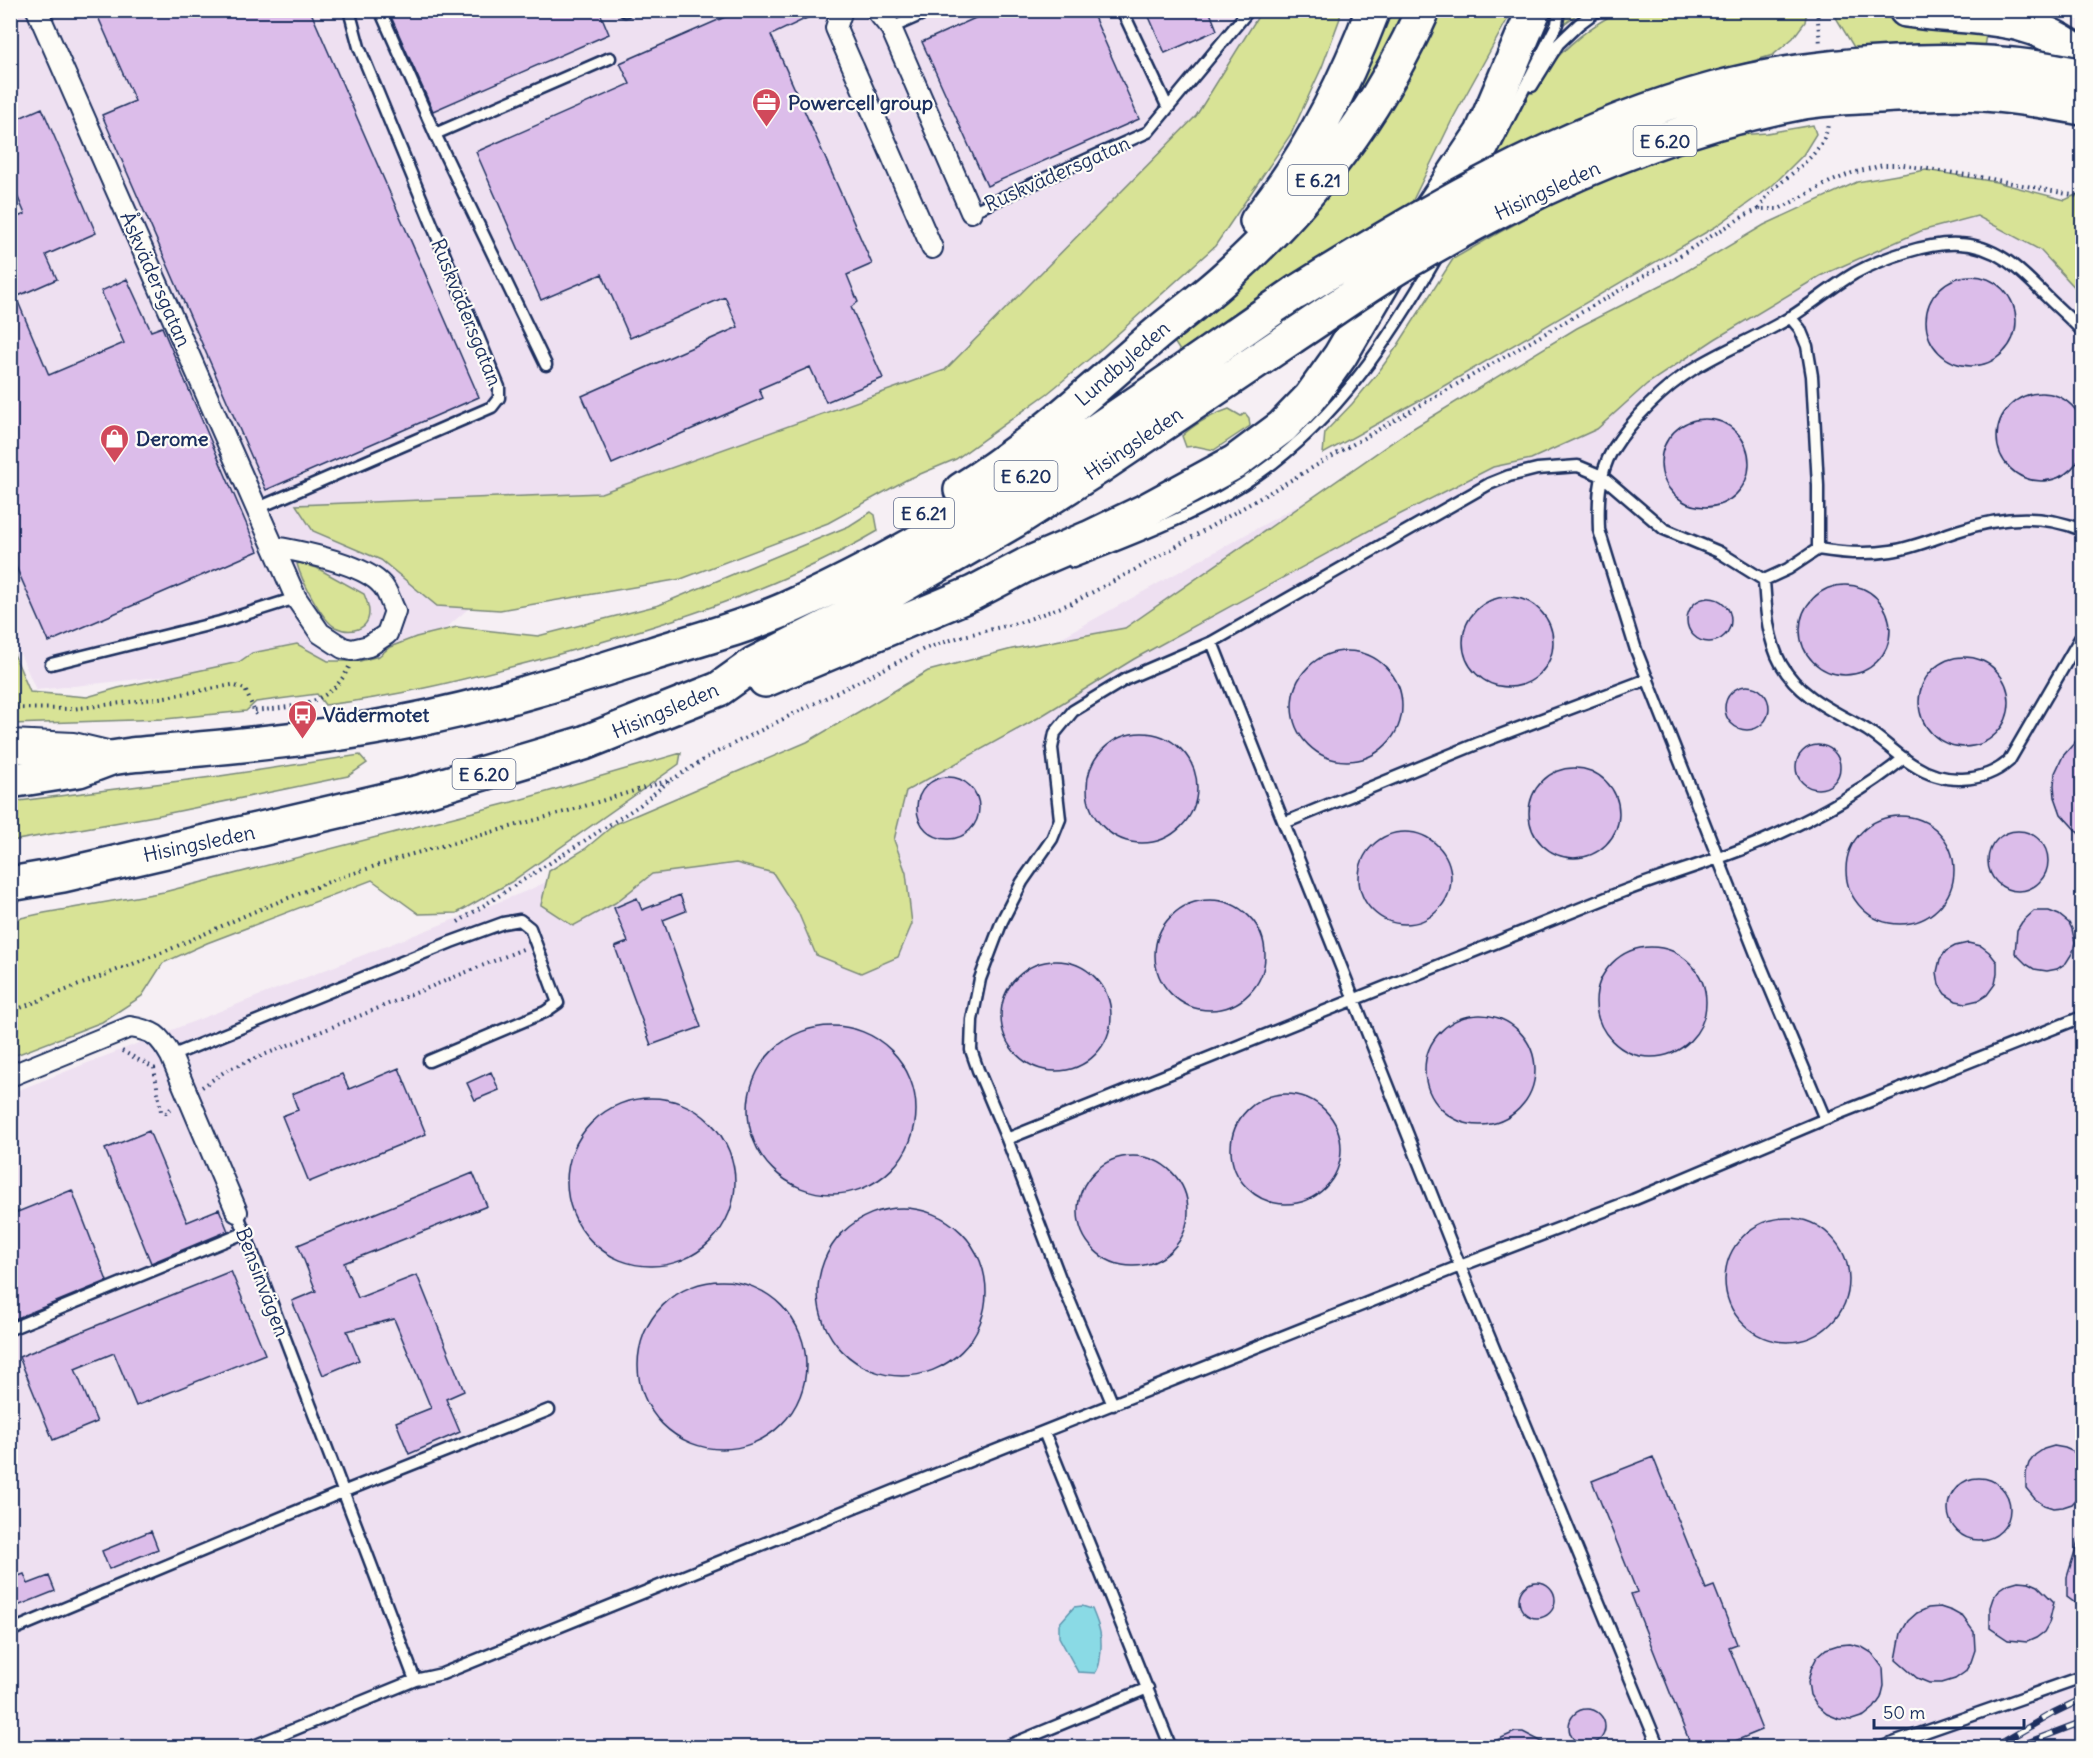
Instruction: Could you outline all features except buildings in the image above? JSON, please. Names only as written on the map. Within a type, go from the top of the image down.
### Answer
[{"type":"highway","points":[[1174,318],[1236,247],[1292,173],[1337,96],[1373,10]]},
{"type":"highway","name":"Lundbyleden","points":[[737,627],[775,601],[995,469],[1100,384],[1174,318],[1226,278],[1280,224],[1327,169],[1371,109],[1410,40],[1423,10]]},
{"type":"highway","points":[[719,689],[762,682],[1038,568],[1235,462],[1282,427],[1310,398],[1340,356],[1377,290],[1482,133],[1534,10]]},
{"type":"highway","points":[[1906,10],[2006,19],[2050,34],[2082,55]]},
{"type":"highway","points":[[2023,10],[2056,22],[2082,38]]},
{"type":"highway","name":"Hisingsleden","points":[[10,781],[79,770],[111,758],[302,739],[405,722],[495,701],[619,665],[783,610],[927,537],[1063,452],[1297,292],[1390,234],[1485,182],[1568,141],[1641,112],[1715,89],[1780,74],[1857,64],[1986,61],[2053,69],[2082,76]]},
{"type":"highway","name":"Hisingsleden","points":[[10,884],[63,874],[420,792],[584,743],[719,689],[754,664],[862,609],[1014,520],[1099,467],[1397,268],[1503,209],[1580,172],[1725,121],[1800,103],[1928,93],[1984,94],[2082,108]]},
{"type":"main road","points":[[10,746],[74,749],[111,758]]},
{"type":"street","name":"Åskvädersgatan","points":[[37,10],[296,598],[320,633],[343,648],[352,650]]},
{"type":"street","points":[[842,10],[836,28],[932,248]]},
{"type":"street","name":"Ruskvädersgatan","points":[[876,10],[891,28],[971,212]]},
{"type":"street","points":[[275,547],[310,553],[362,571],[383,585],[394,611],[387,634],[369,646],[352,650]]},
{"type":"street","name":"Bensinvägen","points":[[10,1076],[130,1027],[148,1030],[161,1039],[171,1056],[237,1212]]},
{"type":"lane","name":"Ruskvädersgatan","points":[[258,508],[492,407],[499,398],[499,387],[359,47],[349,10]]},
{"type":"lane","points":[[380,10],[435,134],[546,365]]},
{"type":"lane","points":[[891,28],[932,10]]},
{"type":"lane","points":[[1122,10],[1168,108]]},
{"type":"lane","name":"Ruskvädersgatan","points":[[971,212],[1148,132],[1249,10]]},
{"type":"lane","points":[[1038,568],[1158,528],[1213,501],[1257,475],[1299,443],[1320,423],[1391,334],[1463,211],[1557,24],[1559,10]]},
{"type":"lane","points":[[1489,156],[1558,44],[1598,10]]},
{"type":"lane","points":[[435,134],[609,58]]},
{"type":"lane","points":[[1825,1119],[1758,959],[1636,650],[1599,530],[1598,512],[1602,476],[1611,452],[1639,416],[1668,388],[1695,368],[1790,317],[1856,273],[1883,260],[1911,251],[1959,244],[1991,251],[2007,259],[2082,331]]},
{"type":"lane","points":[[1790,317],[1800,329],[1807,346],[1812,376],[1818,486],[1818,549]]},
{"type":"lane","points":[[1113,1404],[1060,1278],[971,1050],[972,1020],[980,979],[1002,921],[1022,882],[1052,839],[1060,819],[1052,748],[1055,733],[1073,711],[1126,679],[1212,642],[1489,484],[1536,469],[1578,466],[1602,476],[1664,529],[1719,552],[1764,580]]},
{"type":"lane","points":[[1764,580],[1788,569],[1818,549],[1846,553],[1892,551],[1919,545],[1986,522],[2022,518],[2052,520],[2082,530]]},
{"type":"lane","points":[[1764,580],[1766,619],[1781,664],[1791,679],[1816,701],[1881,740],[1916,767],[1947,779],[1978,777],[2002,767],[2017,749],[2082,635]]},
{"type":"lane","points":[[51,664],[220,622],[296,598]]},
{"type":"lane","points":[[1212,642],[1460,1266],[1659,1748]]},
{"type":"lane","points":[[1284,823],[1479,743],[1648,679]]},
{"type":"lane","points":[[1007,1139],[1608,898],[1763,841],[1821,813],[1890,770],[1904,758]]},
{"type":"lane","points":[[171,1056],[452,942],[503,923],[520,920],[530,928],[558,1003],[545,1012],[429,1061]]},
{"type":"lane","points":[[249,1748],[415,1680],[442,1674],[1460,1266],[1633,1200],[1825,1119],[2082,1017]]},
{"type":"lane","name":"Bensinvägen","points":[[237,1212],[415,1680]]},
{"type":"lane","points":[[10,1329],[244,1233]]},
{"type":"lane","points":[[10,1631],[345,1491],[549,1410]]},
{"type":"lane","points":[[1044,1432],[1171,1748]]},
{"type":"lane","points":[[1879,1748],[2082,1677]]},
{"type":"lane","points":[[1003,1748],[1015,1745],[1148,1688]]},
{"type":"path","points":[[1817,10],[1821,51]]},
{"type":"path","points":[[1828,118],[1827,131],[1821,143],[1800,167],[1769,193],[1759,209],[1779,209],[1830,182],[1852,173],[1883,165],[1902,165],[1992,179],[2082,197]]},
{"type":"path","points":[[10,708],[72,709],[154,699],[232,685],[245,689],[255,713],[306,707],[342,680],[349,666],[352,650]]},
{"type":"path","points":[[452,942],[457,923],[640,806],[673,779]]},
{"type":"shaded area","points":[[10,11],[1262,11],[1196,116],[945,370],[601,493],[422,649],[36,690],[10,631]]},
{"type":"shaded area","points":[[1937,186],[2082,239],[2082,1747],[11,1748],[11,1093],[529,890],[1030,655],[1766,244]]},
{"type":"green space","points":[[1262,10],[1340,11],[1340,18],[1322,67],[1291,134],[1215,246],[1100,350],[1048,393],[956,459],[906,480],[828,523],[681,579],[500,610],[437,606],[381,560],[313,531],[296,505],[601,493],[945,370],[1196,116]]},
{"type":"green space","points":[[1384,11],[1412,11],[1376,82],[1309,165]]},
{"type":"green space","points":[[1436,11],[1512,11],[1452,120],[1412,202],[1267,292],[1180,351],[1171,337]]},
{"type":"green space","points":[[1562,11],[1581,11],[1555,31],[1530,58],[1536,45]]},
{"type":"green space","points":[[1620,11],[1807,11],[1805,22],[1793,38],[1773,55],[1607,107],[1568,122],[1496,157],[1504,135],[1516,113],[1544,72],[1580,37]]},
{"type":"green space","points":[[1832,11],[1881,11],[1988,22],[1984,47],[1919,44],[1855,49]]},
{"type":"green space","points":[[1813,125],[1816,134],[1803,155],[1772,186],[1715,227],[1420,400],[1323,454],[1325,432],[1377,374],[1453,259],[1568,196],[1674,153],[1723,136],[1767,133]]},
{"type":"green space","points":[[1926,170],[1996,182],[2065,200],[2082,192],[2082,295],[2040,250],[1977,216],[1921,231],[1820,276],[1715,339],[1647,384],[1597,429],[1531,459],[1493,467],[1381,524],[1134,659],[1038,718],[906,791],[894,840],[906,873],[912,924],[898,957],[861,973],[816,955],[798,912],[773,873],[736,863],[652,874],[615,903],[573,926],[541,905],[549,871],[585,849],[615,824],[807,742],[928,671],[1012,649],[1125,628],[1407,432],[1577,328],[1675,278],[1764,225],[1857,182]]},
{"type":"green space","points":[[1229,409],[1241,416],[1245,413],[1249,418],[1250,426],[1214,450],[1195,446],[1186,447],[1182,436],[1187,431],[1204,420]]},
{"type":"green space","points":[[871,512],[875,515],[878,531],[838,553],[754,591],[623,636],[482,674],[404,692],[325,705],[317,694],[256,702],[246,711],[165,719],[11,724],[11,647],[30,692],[87,697],[118,688],[239,662],[252,653],[297,644],[328,661],[360,661],[379,656],[390,647],[416,637],[457,627],[538,636],[659,605],[849,526]]},
{"type":"green space","points":[[297,564],[317,568],[364,594],[369,612],[366,623],[357,629],[346,630],[330,623],[307,589]]},
{"type":"green space","points":[[681,753],[679,764],[511,882],[457,913],[419,914],[372,880],[207,943],[163,963],[142,996],[102,1022],[11,1057],[11,920],[164,892],[512,802]]},
{"type":"green space","points":[[360,755],[367,763],[348,776],[160,815],[11,841],[11,802],[220,776]]},
{"type":"water","points":[[1082,1606],[1092,1609],[1100,1633],[1100,1659],[1095,1673],[1078,1672],[1059,1637],[1059,1624],[1074,1607]]},
{"type":"railway","points":[[1993,1748],[2082,1699]]},
{"type":"railway","points":[[2014,1748],[2082,1722]]},
{"type":"place","name":"Powercell group","points":[[767,128]]},
{"type":"place","name":"Derome","points":[[115,464]]},
{"type":"place","name":"Vädermotet","points":[[302,740]]}]
